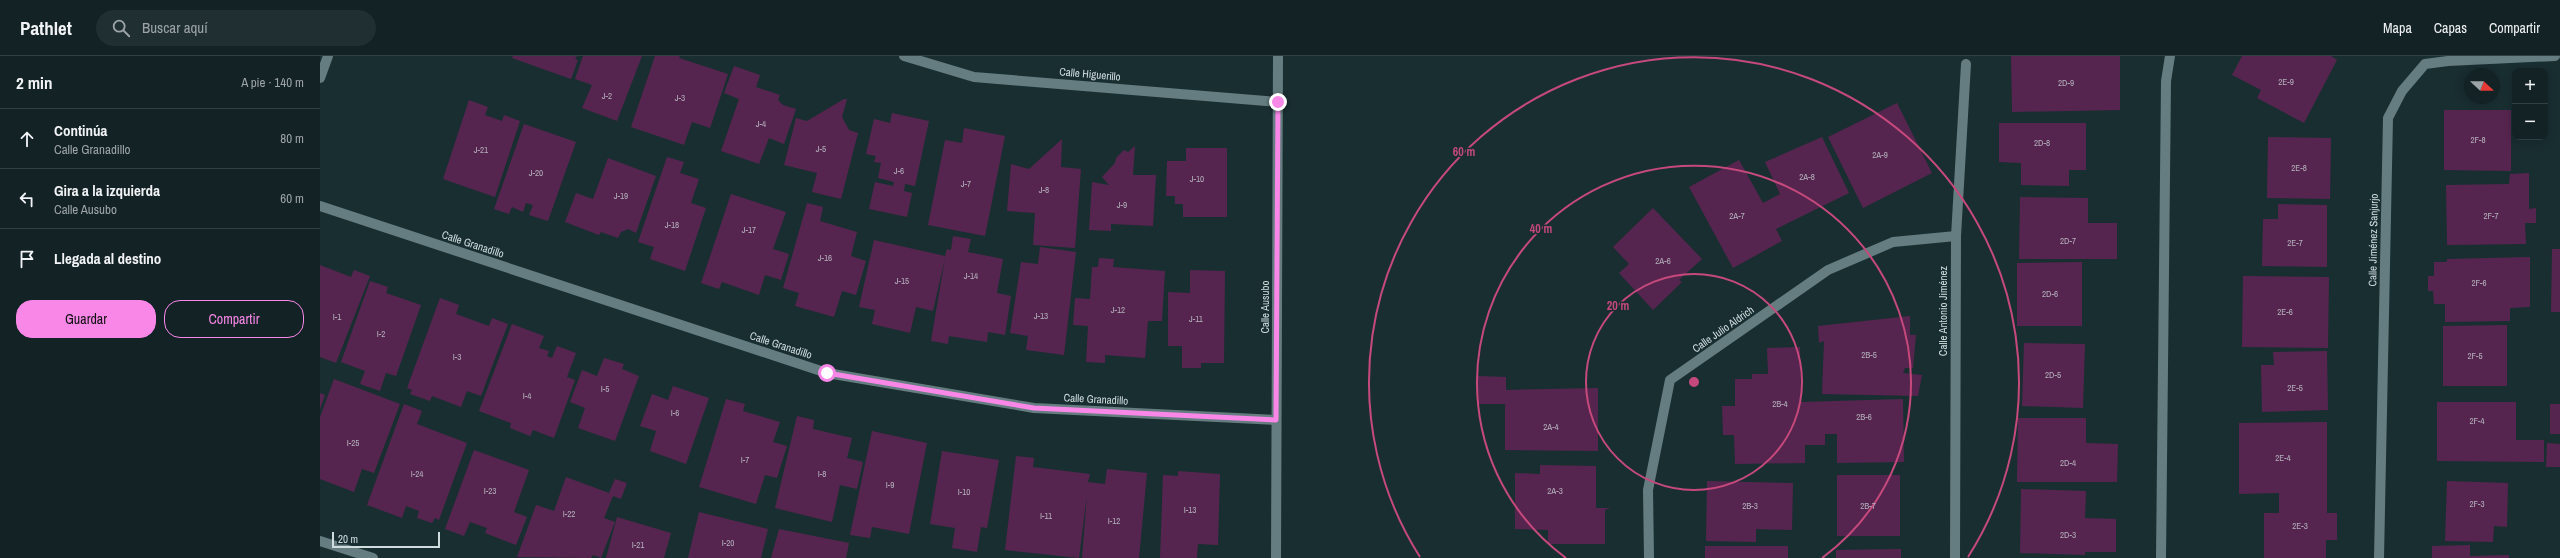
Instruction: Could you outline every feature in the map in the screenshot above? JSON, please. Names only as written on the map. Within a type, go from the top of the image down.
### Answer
[{"type":"street","points":[[320,78],[328,56]]},
{"type":"street","name":"Calle Higuerillo","points":[[904,56],[974,77],[1278,102]]},
{"type":"street","name":"Calle Ausubo","points":[[1276,558],[1278,56]]},
{"type":"street","points":[[2161,558],[2166,81],[2170,56]]},
{"type":"street","name":"Calle Jiménez Sanjurjo","points":[[2379,558],[2388,118],[2402,91],[2425,64],[2448,61],[2555,56]]},
{"type":"street","name":"Calle Antonio Jiménez","points":[[1955,558],[1956,236],[1966,64]]},
{"type":"street","name":"Calle Granadillo","points":[[320,206],[827,373],[1034,408],[1276,420]]},
{"type":"street","name":"Calle Julio Aldrich","points":[[1649,558],[1648,490],[1670,380],[1828,270],[1893,242],[1956,236]]},
{"type":"street","points":[[320,540],[373,558]]},
{"type":"building","points":[[513,56],[577,56],[575,59],[578,60],[571,79],[512,58]]},
{"type":"building","points":[[583,56],[642,56],[617,121],[582,108],[592,85],[575,79]]},
{"type":"building","points":[[655,56],[680,56],[679,58],[728,74],[710,128],[692,122],[684,145],[631,127]]},
{"type":"building","points":[[2011,56],[2120,56],[2120,110],[2012,112]]},
{"type":"building","points":[[2242,56],[2331,56],[2337,60],[2304,123],[2257,98],[2261,90],[2232,75]]},
{"type":"building","points":[[734,66],[760,75],[756,87],[780,95],[778,100],[783,105],[796,109],[784,144],[769,138],[759,164],[721,151],[739,99],[724,93]]},
{"type":"building","points":[[844,99],[847,99],[842,117],[849,130],[858,133],[841,199],[812,192],[817,173],[784,165],[796,118],[807,121]]},
{"type":"building","points":[[469,100],[488,107],[485,115],[502,121],[504,115],[520,121],[495,197],[443,179]]},
{"type":"building","points":[[1897,103],[1932,173],[1863,208],[1828,137]]},
{"type":"building","points":[[2444,110],[2511,110],[2511,171],[2444,170]]},
{"type":"building","points":[[892,113],[929,121],[915,186],[905,184],[904,191],[912,193],[907,217],[869,209],[875,182],[893,186],[894,182],[878,178],[881,163],[874,162],[876,156],[866,154],[874,119],[890,123]]},
{"type":"building","points":[[1999,123],[2086,123],[2086,170],[2069,170],[2069,186],[2021,185],[2021,163],[1999,162]]},
{"type":"building","points":[[524,124],[576,142],[548,221],[529,215],[533,205],[526,203],[523,212],[512,207],[509,214],[494,209]]},
{"type":"building","points":[[964,128],[1005,136],[985,236],[928,225],[945,140],[962,143]]},
{"type":"building","points":[[1822,137],[1849,193],[1776,229],[1782,241],[1733,268],[1689,187],[1739,160],[1763,203],[1780,194],[1765,162]]},
{"type":"building","points":[[2268,137],[2331,138],[2330,199],[2267,198]]},
{"type":"building","points":[[1062,139],[1061,167],[1081,169],[1075,248],[1033,245],[1035,213],[1007,211],[1011,164],[1029,169]]},
{"type":"building","points":[[1135,146],[1133,175],[1156,175],[1153,226],[1111,224],[1111,231],[1089,230],[1092,182],[1109,185],[1102,177],[1115,163],[1116,158],[1124,150],[1128,152]]},
{"type":"building","points":[[1186,148],[1227,148],[1227,217],[1183,217],[1183,204],[1175,204],[1175,196],[1166,196],[1167,161],[1186,161]]},
{"type":"building","points":[[667,157],[684,162],[680,173],[699,179],[691,203],[706,208],[685,271],[650,259],[654,247],[638,242]]},
{"type":"building","points":[[608,158],[656,176],[636,233],[628,229],[621,232],[618,238],[601,232],[599,235],[565,222],[576,193],[593,199]]},
{"type":"building","points":[[2529,173],[2529,209],[2536,208],[2536,223],[2525,223],[2526,244],[2447,245],[2446,185],[2509,184],[2510,174]]},
{"type":"building","points":[[731,194],[786,212],[773,249],[789,254],[781,280],[765,275],[759,295],[722,282],[719,289],[701,283]]},
{"type":"building","points":[[2020,197],[2088,198],[2088,223],[2117,223],[2117,259],[2019,259]]},
{"type":"building","points":[[807,203],[823,207],[820,221],[857,232],[851,256],[866,261],[856,295],[842,291],[834,317],[795,306],[799,293],[783,288]]},
{"type":"building","points":[[2278,204],[2327,205],[2327,267],[2262,266],[2263,219],[2278,219]]},
{"type":"building","points":[[1653,208],[1702,259],[1679,280],[1682,282],[1653,310],[1619,273],[1629,264],[1613,247]]},
{"type":"building","points":[[953,236],[971,239],[968,252],[1003,259],[997,293],[1011,296],[1005,335],[988,332],[987,342],[949,336],[948,344],[931,341],[945,258],[933,311],[916,307],[910,333],[872,324],[875,310],[859,307],[874,240],[945,256],[947,249],[951,250]]},
{"type":"building","points":[[1040,247],[1076,252],[1064,355],[1026,350],[1028,336],[1010,333],[1021,262],[1038,264]]},
{"type":"building","points":[[2552,249],[2560,249],[2560,312],[2551,312]]},
{"type":"building","points":[[2530,257],[2530,307],[2510,308],[2510,321],[2445,322],[2445,304],[2434,304],[2433,291],[2428,291],[2428,276],[2434,276],[2434,262],[2447,262],[2447,259]]},
{"type":"building","points":[[1099,258],[1114,259],[1113,267],[1165,271],[1162,321],[1148,321],[1145,358],[1105,355],[1105,363],[1086,362],[1088,326],[1073,325],[1075,298],[1090,299],[1092,267],[1098,267]]},
{"type":"building","points":[[2082,262],[2082,326],[2017,326],[2017,263]]},
{"type":"building","points":[[320,265],[351,277],[354,270],[370,276],[336,363],[320,357]]},
{"type":"building","points":[[1190,270],[1225,271],[1224,363],[1201,363],[1201,368],[1182,368],[1182,346],[1168,346],[1168,292],[1190,293]]},
{"type":"building","points":[[2243,276],[2329,277],[2328,348],[2242,347]]},
{"type":"building","points":[[370,281],[388,287],[386,293],[421,305],[396,376],[386,373],[380,391],[360,384],[365,371],[341,362]]},
{"type":"building","points":[[440,298],[459,305],[456,314],[489,326],[492,318],[508,324],[481,396],[467,391],[461,407],[432,396],[430,401],[410,394],[412,390],[407,388]]},
{"type":"building","points":[[1910,316],[1910,335],[1916,335],[1913,368],[1905,368],[1903,373],[1922,375],[1918,396],[1822,394],[1824,341],[1819,343],[1818,326]]},
{"type":"building","points":[[512,324],[544,336],[539,348],[549,351],[547,356],[552,358],[557,346],[576,353],[567,377],[575,380],[554,438],[533,430],[530,436],[510,428],[511,423],[479,411]]},
{"type":"building","points":[[2507,325],[2507,386],[2443,386],[2443,326]]},
{"type":"building","points":[[2024,343],[2085,344],[2083,408],[2022,406]]},
{"type":"building","points":[[1800,347],[1801,402],[1903,399],[1904,462],[1837,463],[1837,434],[1825,434],[1825,445],[1805,445],[1805,463],[1735,464],[1734,435],[1723,435],[1722,406],[1735,406],[1735,379],[1752,379],[1752,374],[1768,374],[1767,348]]},
{"type":"building","points":[[2327,351],[2328,410],[2262,412],[2261,365],[2274,365],[2273,352]]},
{"type":"building","points":[[604,358],[624,364],[622,369],[639,376],[615,441],[578,428],[585,408],[570,402],[582,370],[597,376]]},
{"type":"building","points":[[1477,376],[1506,377],[1506,390],[1598,388],[1598,451],[1505,450],[1505,404],[1477,404]]},
{"type":"building","points":[[334,379],[400,404],[374,473],[362,469],[354,492],[320,479],[320,417]]},
{"type":"building","points":[[673,386],[709,398],[686,464],[650,451],[656,431],[640,426],[652,394],[668,400]]},
{"type":"building","points":[[320,393],[325,395],[320,409]]},
{"type":"building","points":[[726,399],[745,404],[743,411],[780,422],[773,442],[787,446],[777,478],[765,475],[756,504],[699,487]]},
{"type":"building","points":[[2437,402],[2516,402],[2516,440],[2544,440],[2544,462],[2437,461]]},
{"type":"building","points":[[404,404],[422,411],[417,424],[467,443],[439,520],[435,518],[432,523],[417,518],[419,511],[406,506],[402,518],[367,505]]},
{"type":"building","points":[[2550,404],[2560,404],[2560,434],[2550,434]]},
{"type":"building","points":[[797,416],[814,420],[813,429],[852,438],[847,458],[863,462],[857,489],[840,485],[832,522],[775,508]]},
{"type":"building","points":[[2018,418],[2086,418],[2086,443],[2118,444],[2117,482],[2017,482]]},
{"type":"building","points":[[2327,422],[2327,513],[2337,513],[2337,540],[2326,540],[2326,558],[2264,558],[2264,513],[2279,513],[2279,493],[2239,494],[2239,423]]},
{"type":"building","points":[[872,431],[927,443],[909,534],[872,527],[870,538],[850,535]]},
{"type":"building","points":[[2547,443],[2560,444],[2560,467],[2546,467]]},
{"type":"building","points":[[474,450],[529,470],[514,512],[527,517],[516,545],[485,533],[487,528],[470,522],[464,536],[445,529]]},
{"type":"building","points":[[942,451],[999,460],[987,528],[981,527],[977,552],[952,548],[955,528],[930,524]]},
{"type":"building","points":[[1016,456],[1034,458],[1033,467],[1090,474],[1088,482],[1105,484],[1107,469],[1147,473],[1139,558],[1082,558],[1087,494],[1079,558],[1005,550]]},
{"type":"building","points":[[1540,465],[1596,466],[1596,508],[1610,508],[1605,510],[1605,544],[1548,544],[1548,530],[1515,529],[1515,473],[1540,474]]},
{"type":"building","points":[[1178,471],[1220,474],[1218,545],[1198,544],[1197,558],[1160,558],[1163,475],[1178,476]]},
{"type":"building","points":[[1837,475],[1900,475],[1900,536],[1837,536]]},
{"type":"building","points":[[566,477],[609,493],[615,479],[627,483],[621,499],[613,496],[604,518],[615,522],[601,558],[593,555],[591,558],[517,557],[536,505],[554,511]]},
{"type":"building","points":[[1707,481],[1793,483],[1792,530],[1756,529],[1756,542],[1706,541]]},
{"type":"building","points":[[2447,481],[2508,483],[2507,527],[2494,526],[2493,542],[2445,541]]},
{"type":"building","points":[[2021,489],[2086,491],[2085,518],[2116,519],[2116,552],[2085,552],[2085,555],[2020,553]]},
{"type":"building","points":[[699,512],[768,529],[761,558],[688,558]]},
{"type":"building","points":[[617,517],[671,533],[664,558],[606,558]]},
{"type":"building","points":[[779,529],[849,543],[846,558],[771,558]]},
{"type":"building","points":[[2470,545],[2470,556],[2509,555],[2509,558],[2432,558],[2432,546]]},
{"type":"building","points":[[1705,546],[1788,546],[1788,558],[1705,558]]},
{"type":"building","points":[[1901,549],[1901,558],[1836,558],[1836,550]]},
{"type":"route","points":[[827,373],[1034,408],[1276,420],[1278,102]]}]
